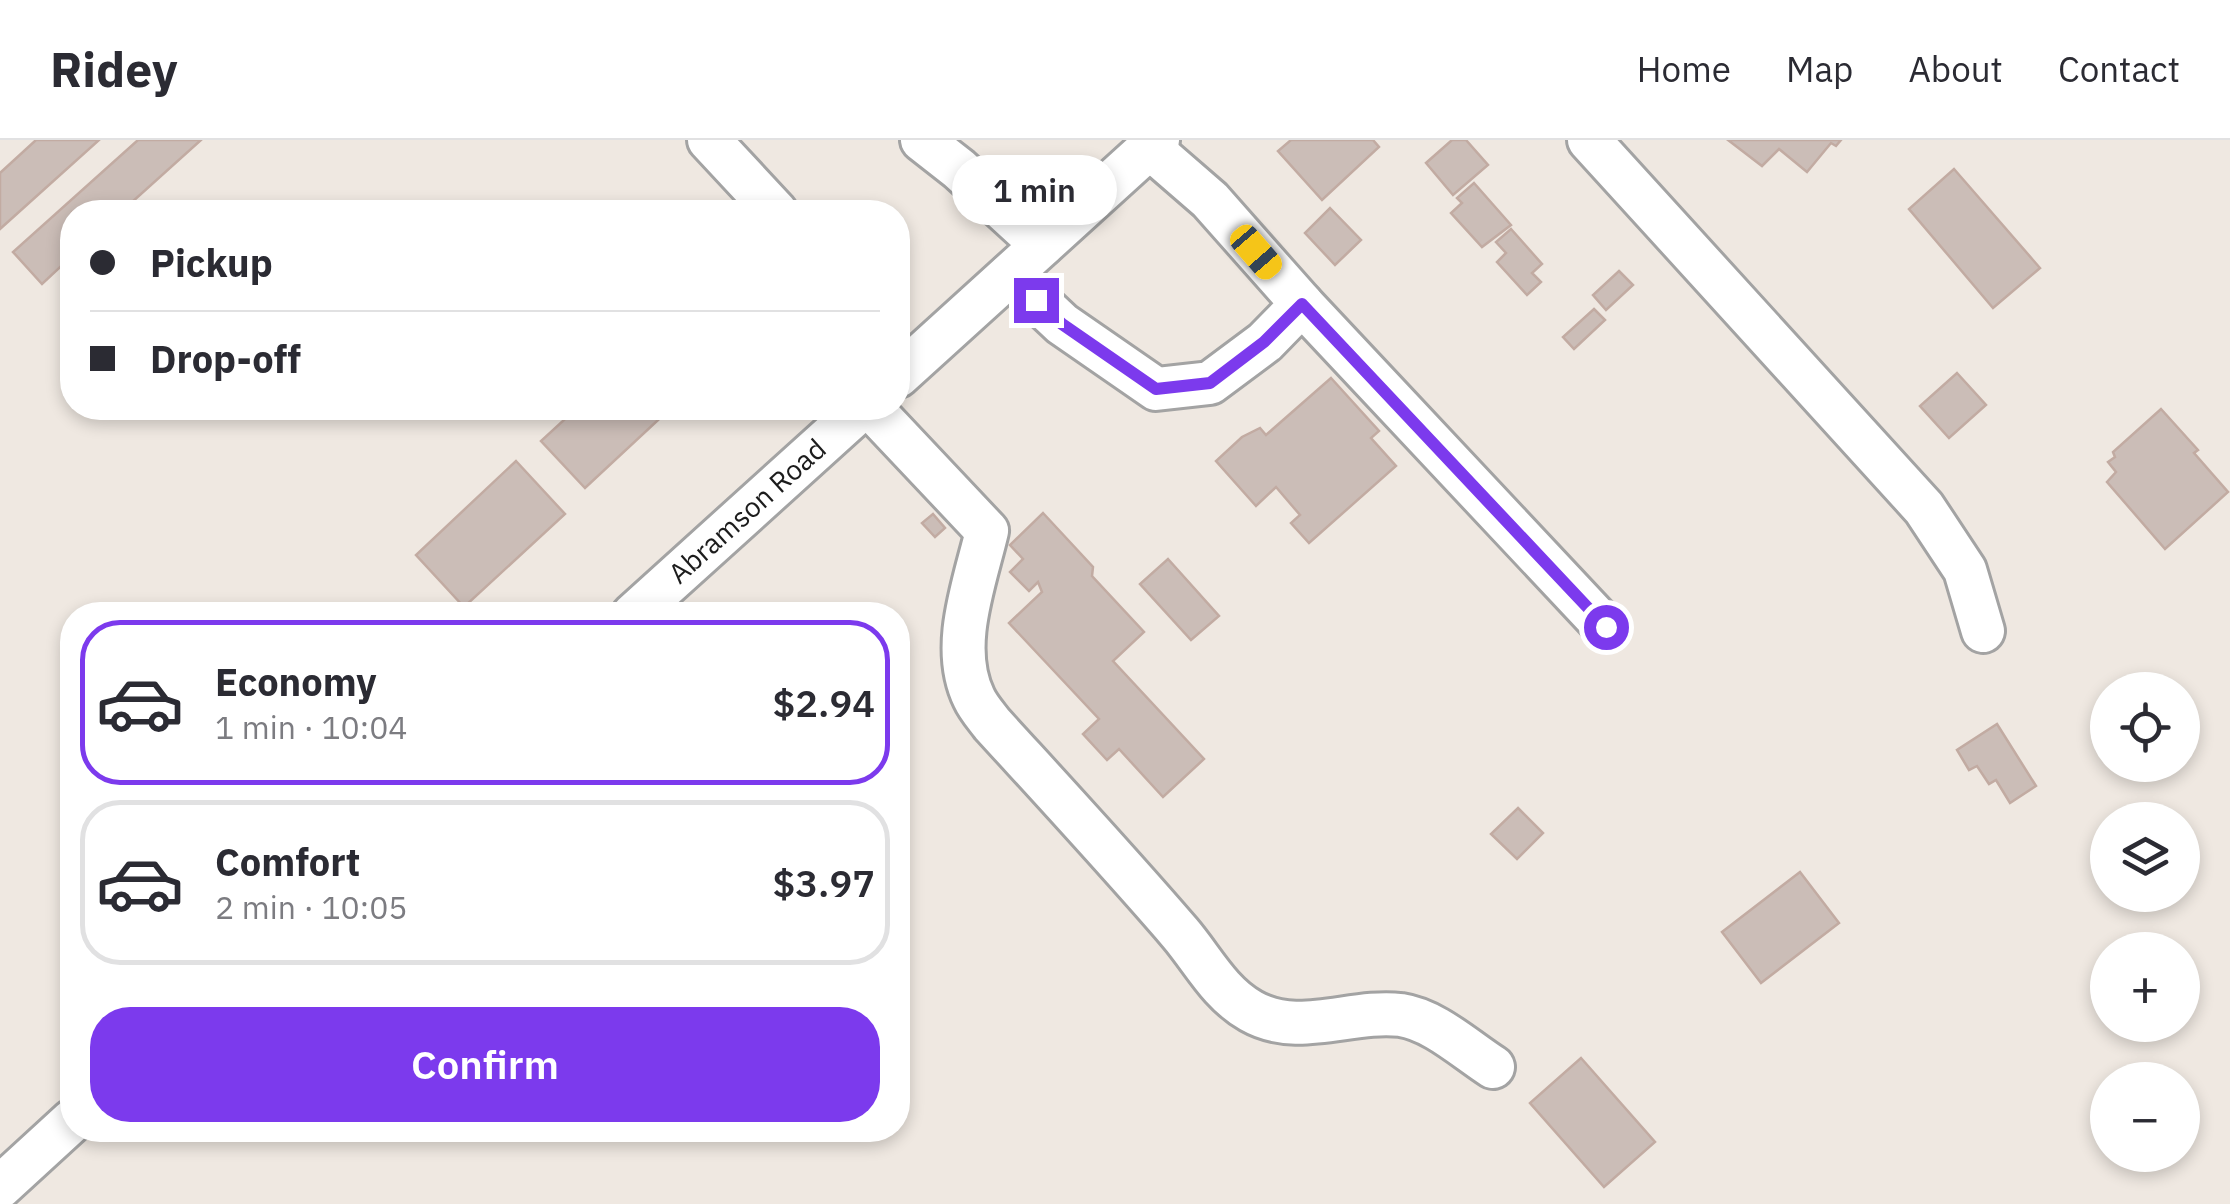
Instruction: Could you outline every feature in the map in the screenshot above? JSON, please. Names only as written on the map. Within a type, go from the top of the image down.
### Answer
[{"type":"street","points":[[709,140],[765,200]]},
{"type":"street","points":[[922,140],[1042,246]]},
{"type":"street","points":[[1589,140],[1924,508],[1966,570],[1983,631]]},
{"type":"street","points":[[910,365],[1154,144],[1606,627]]},
{"type":"street","points":[[1010,275],[1062,324],[1156,389],[1210,383],[1264,342],[1302,304]]},
{"type":"street","name":"Abramson Road","points":[[646,602],[849,420]]},
{"type":"street","points":[[882,420],[987,531],[963,645],[974,698],[992,724],[1183,936],[1224,990],[1252,1012],[1282,1022],[1403,1016],[1431,1026],[1492,1067]]},
{"type":"street","points":[[0,1187],[60,1132]]},
{"type":"building","points":[[36,140],[99,140],[0,229],[0,173]]},
{"type":"building","points":[[138,140],[201,140],[134,200],[71,200]]},
{"type":"building","points":[[1291,140],[1373,140],[1379,147],[1322,200],[1278,151]]},
{"type":"building","points":[[1452,140],[1466,140],[1488,165],[1453,195],[1426,163]]},
{"type":"building","points":[[1728,140],[1841,140],[1836,146],[1831,143],[1807,172],[1779,149],[1762,166]]},
{"type":"building","points":[[1954,169],[2040,268],[1993,308],[1909,209]]},
{"type":"building","points":[[1474,183],[1511,225],[1482,247],[1451,213],[1462,203],[1457,198]]},
{"type":"building","points":[[1330,208],[1361,240],[1335,265],[1305,233]]},
{"type":"building","points":[[60,210],[60,267],[42,284],[13,252]]},
{"type":"building","points":[[1511,229],[1542,264],[1532,273],[1541,282],[1527,295],[1497,262],[1506,253],[1496,242]]},
{"type":"building","points":[[1619,271],[1633,285],[1606,310],[1593,295]]},
{"type":"building","points":[[1594,309],[1605,320],[1574,349],[1563,337]]},
{"type":"building","points":[[1957,373],[1986,405],[1949,438],[1920,406]]},
{"type":"building","points":[[1331,378],[1379,431],[1371,438],[1396,466],[1309,543],[1291,523],[1300,515],[1276,487],[1256,506],[1216,461],[1242,437],[1260,428],[1266,435]]},
{"type":"building","points":[[2161,409],[2198,450],[2194,453],[2228,492],[2165,549],[2107,482],[2116,472],[2108,462],[2115,457],[2113,452]]},
{"type":"building","points":[[564,420],[658,420],[585,488],[541,441]]},
{"type":"building","points":[[516,461],[565,514],[469,602],[459,602],[416,555]]},
{"type":"building","points":[[1043,513],[1093,567],[1092,576],[1144,632],[1113,661],[1204,759],[1163,797],[1119,749],[1107,760],[1083,734],[1099,719],[1009,623],[1042,592],[1038,582],[1029,591],[1010,572],[1023,559],[1010,545]]},
{"type":"building","points":[[933,514],[945,528],[935,537],[922,523]]},
{"type":"building","points":[[1168,559],[1219,616],[1191,640],[1140,584]]},
{"type":"building","points":[[1997,724],[2036,786],[2010,803],[1996,780],[1989,784],[1977,766],[1969,770],[1957,750]]},
{"type":"building","points":[[1518,808],[1543,833],[1517,859],[1491,834]]},
{"type":"building","points":[[1800,872],[1839,923],[1761,983],[1722,932]]},
{"type":"building","points":[[1581,1058],[1655,1142],[1604,1187],[1530,1103]]},
{"type":"route","points":[[1036,300],[1062,324],[1156,389],[1210,383],[1264,342],[1302,304],[1606,627]]}]
